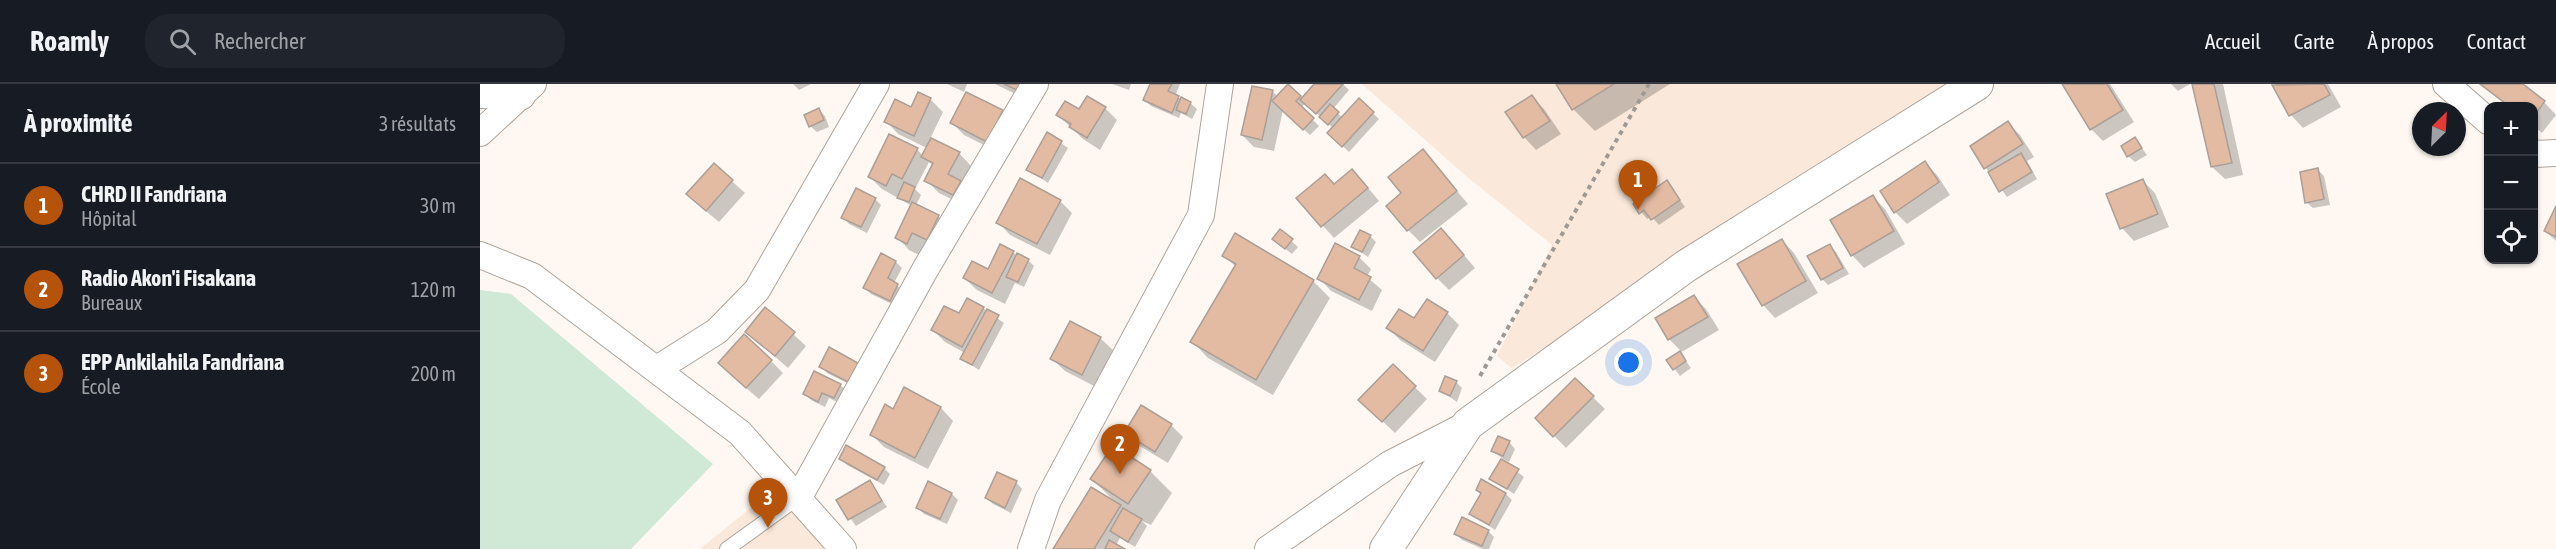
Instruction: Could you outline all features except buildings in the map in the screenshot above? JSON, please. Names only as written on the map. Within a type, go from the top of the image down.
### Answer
[{"type":"street","points":[[657,369],[717,331],[757,290],[876,84]]},
{"type":"street","points":[[799,497],[926,268],[1035,84]]},
{"type":"street","points":[[1031,549],[1048,500],[1201,215],[1220,84]]},
{"type":"street","points":[[1268,549],[1390,464],[1468,424],[1686,266],[1977,84]]},
{"type":"street","points":[[2446,84],[2484,117]]},
{"type":"street","points":[[480,96],[528,90]]},
{"type":"street","points":[[480,133],[528,90]]},
{"type":"street","points":[[2538,154],[2556,153]]},
{"type":"street","points":[[480,255],[532,276],[740,433],[843,549]]},
{"type":"street","points":[[1386,549],[1468,424]]},
{"type":"lane","points":[[728,549],[799,497]]},
{"type":"path","points":[[1468,424],[1469,394],[1649,84]]},
{"type":"shaded area","points":[[1362,84],[1970,84],[1512,368],[1497,356],[1552,245],[1466,176]]},
{"type":"shaded area","points":[[769,493],[789,507],[830,549],[700,549]]},
{"type":"green space","points":[[480,290],[511,294],[713,464],[631,549],[480,549]]},
{"type":"place","name":"CHRD II Fandriana","points":[[1638,210]]},
{"type":"place","name":"Radio Akon'i Fisakana","points":[[1120,474]]},
{"type":"place","name":"EPP Ankilahila Fandriana","points":[[768,528]]}]
